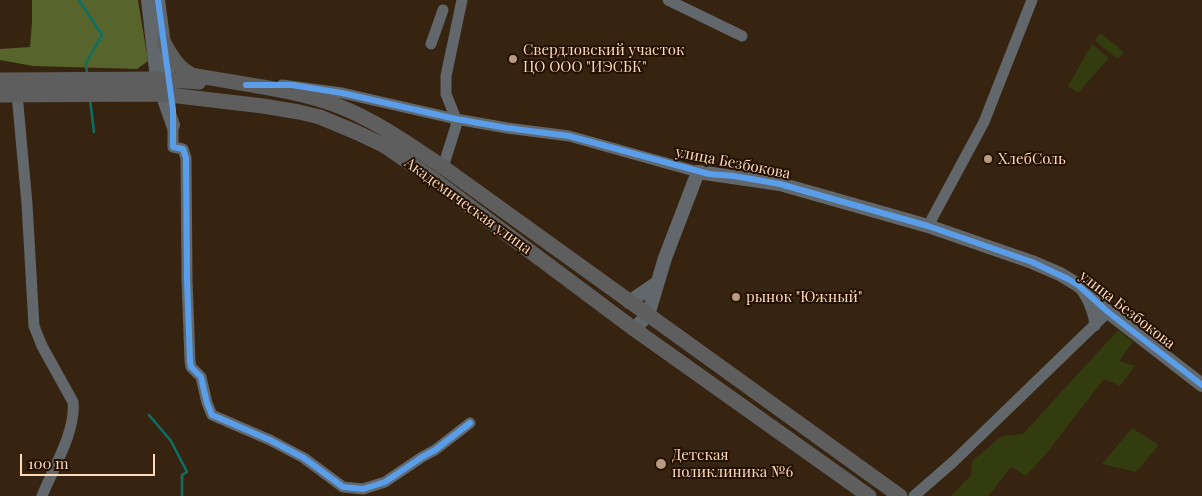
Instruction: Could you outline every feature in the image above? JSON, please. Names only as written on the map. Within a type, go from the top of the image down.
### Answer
[{"type":"main road","points":[[164,43],[176,64],[182,70],[192,75],[302,95],[339,106],[368,119],[393,134],[443,166],[900,496]]},
{"type":"main road","points":[[0,80],[88,87],[163,80],[246,85]]},
{"type":"main road","name":"Академическая улица","points":[[0,95],[88,87],[165,95],[299,112],[320,117],[358,133],[385,146],[436,181],[665,352],[869,496]]},
{"type":"main road","points":[[665,352],[680,338]]},
{"type":"street","points":[[148,0],[166,104],[172,126],[172,147],[183,149],[186,158],[190,361],[191,367],[201,377],[206,403],[212,415],[270,440],[304,458],[343,487],[363,489],[385,482],[435,450],[470,423]]},
{"type":"street","points":[[158,0],[164,43],[163,80]]},
{"type":"street","points":[[443,166],[456,126],[456,118],[446,94],[446,76],[462,0]]},
{"type":"street","points":[[668,0],[742,36]]},
{"type":"street","points":[[928,226],[984,122],[1032,0]]},
{"type":"street","points":[[431,44],[443,10]]},
{"type":"street","name":"улица Безбокова","points":[[246,85],[292,85],[342,93],[507,128],[570,136],[698,172],[780,184],[928,226],[1032,262],[1060,274],[1078,285],[1108,312],[1202,384]]},
{"type":"street","points":[[17,94],[27,204],[34,326],[42,346],[73,402],[74,412],[70,429],[42,496]]},
{"type":"street","name":"улица Безбокова","points":[[648,315],[657,283],[698,172]]},
{"type":"street","points":[[629,302],[657,283]]},
{"type":"street","points":[[1078,285],[1090,303],[1094,316],[1094,326]]},
{"type":"street","points":[[914,496],[953,462],[1108,312]]},
{"type":"street","points":[[634,329],[648,315]]},
{"type":"green space","points":[[32,0],[138,0],[148,61],[137,69],[33,66],[0,60],[0,49],[30,47]]},
{"type":"green space","points":[[1100,33],[1124,52],[1118,59],[1095,41]]},
{"type":"green space","points":[[1092,44],[1109,58],[1078,93],[1068,86]]},
{"type":"green space","points":[[1118,330],[1133,342],[1119,361],[1135,366],[1120,386],[1104,379],[1045,455],[1026,476],[1011,467],[988,496],[951,496],[971,475],[972,461],[1002,436],[1023,434]]},
{"type":"green space","points":[[1132,428],[1159,445],[1136,472],[1102,464]]},
{"type":"waterway","points":[[79,0],[102,35],[86,63],[87,74]]},
{"type":"waterway","points":[[90,99],[94,132]]},
{"type":"waterway","points":[[149,415],[171,441],[187,472],[182,475],[182,496]]},
{"type":"cycle path","points":[[158,0],[173,110],[173,147],[183,149],[186,158],[190,361],[191,367],[201,377],[212,415],[270,440],[304,458],[343,487],[363,489],[385,482],[435,450],[470,423]]},
{"type":"cycle path","points":[[246,85],[292,85],[342,93],[456,119],[569,136],[709,174],[734,176],[780,184],[928,226],[1032,262],[1068,279],[1202,385]]},
{"type":"place","name":"Свердловский участок ЦО ООО \"ИЭСБК\"","points":[[513,59]]},
{"type":"place","name":"ХлебСоль","points":[[988,159]]},
{"type":"place","name":"рынок \"Южный\"","points":[[736,297]]},
{"type":"place","name":"Детская поликлиника №6","points":[[661,464]]}]
